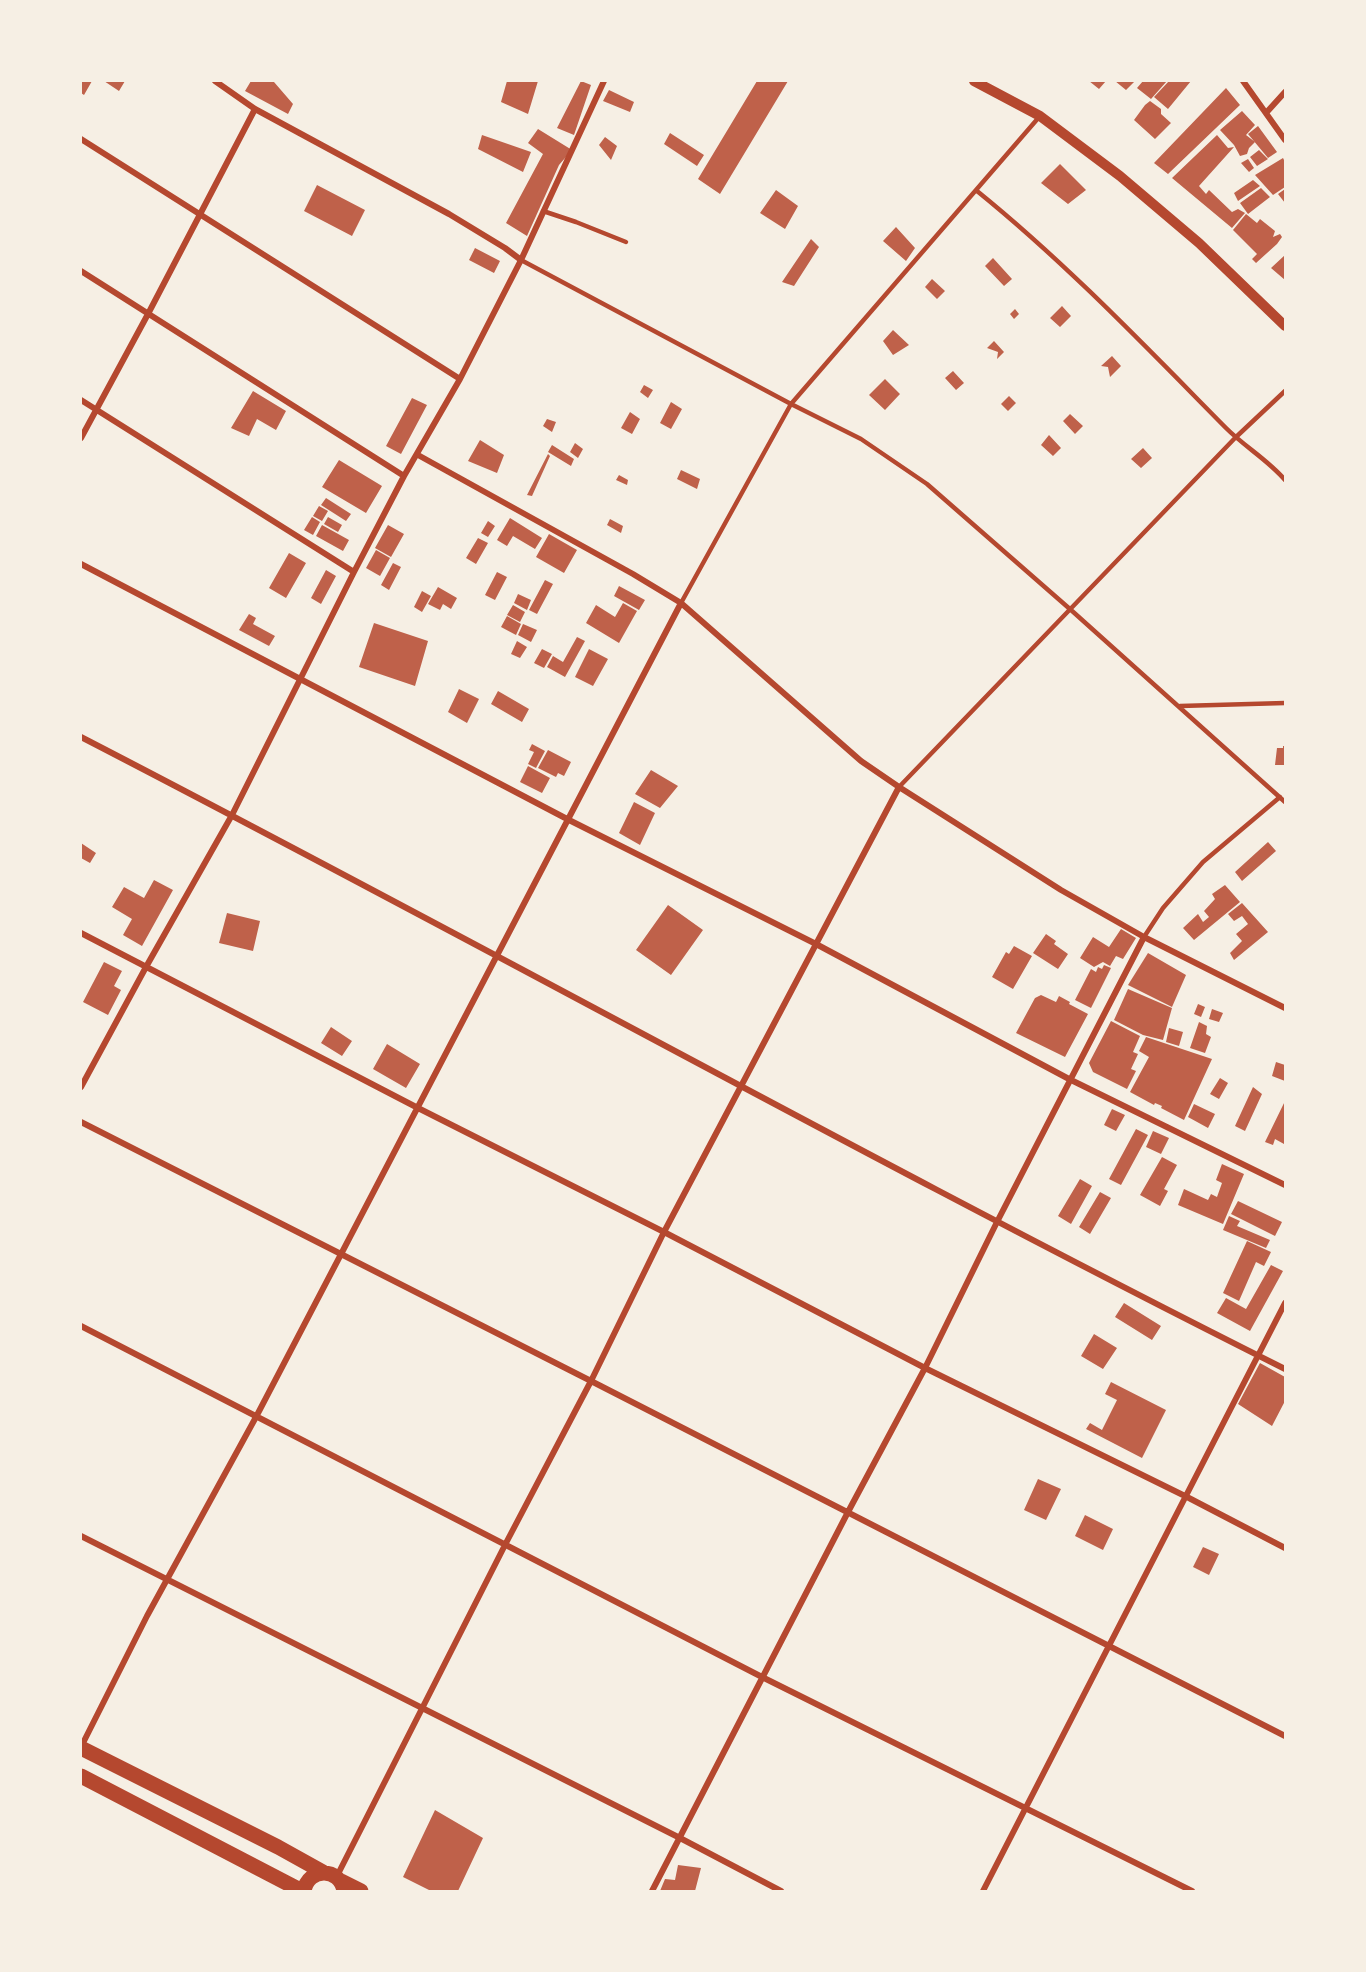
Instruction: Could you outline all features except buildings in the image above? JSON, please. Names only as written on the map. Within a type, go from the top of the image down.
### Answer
[{"type":"main road","points":[[81,1747],[278,1847],[336,1880],[362,1891]]},
{"type":"main road","points":[[81,1776],[303,1891],[312,1876],[336,1880]]},
{"type":"street","points":[[215,81],[255,109],[449,214],[521,260]]},
{"type":"street","points":[[227,89],[231,81]]},
{"type":"street","points":[[81,1087],[232,815],[354,572],[460,379],[521,260],[604,81]]},
{"type":"street","points":[[974,81],[1040,116],[1138,190],[1199,243],[1285,326]]},
{"type":"street","points":[[1243,81],[1285,140]]},
{"type":"street","points":[[1266,113],[1285,93]]},
{"type":"street","points":[[81,438],[255,109]]},
{"type":"street","points":[[81,139],[460,379]]},
{"type":"street","points":[[81,271],[405,476]]},
{"type":"street","points":[[81,400],[354,572]]},
{"type":"street","points":[[418,455],[681,603],[861,761],[899,787],[1061,890],[1144,937],[1285,1008]]},
{"type":"street","points":[[81,564],[569,820],[816,944],[1070,1079],[1285,1185]]},
{"type":"street","points":[[81,1747],[147,1616],[256,1417],[681,603]]},
{"type":"street","points":[[81,737],[997,1221],[1285,1369]]},
{"type":"street","points":[[336,1880],[740,1084],[899,787]]},
{"type":"street","points":[[81,933],[925,1368],[1285,1548]]},
{"type":"street","points":[[652,1891],[925,1368],[997,1221],[1144,937]]},
{"type":"street","points":[[81,1122],[1285,1736]]},
{"type":"street","points":[[983,1891],[1285,1303]]},
{"type":"street","points":[[81,1326],[506,1543],[762,1677],[1192,1891]]},
{"type":"street","points":[[81,1536],[781,1891]]},
{"type":"lane","points":[[681,603],[791,404],[1040,116]]},
{"type":"lane","points":[[977,191],[1020,226],[1152,353],[1235,438],[1275,468],[1285,480]]},
{"type":"lane","points":[[543,211],[626,242]]},
{"type":"lane","points":[[521,260],[861,439],[927,484],[1285,802]]},
{"type":"lane","points":[[899,787],[1235,438],[1285,391]]},
{"type":"lane","points":[[1179,706],[1285,703]]},
{"type":"lane","points":[[1144,937],[1163,908],[1203,862],[1280,797]]}]
